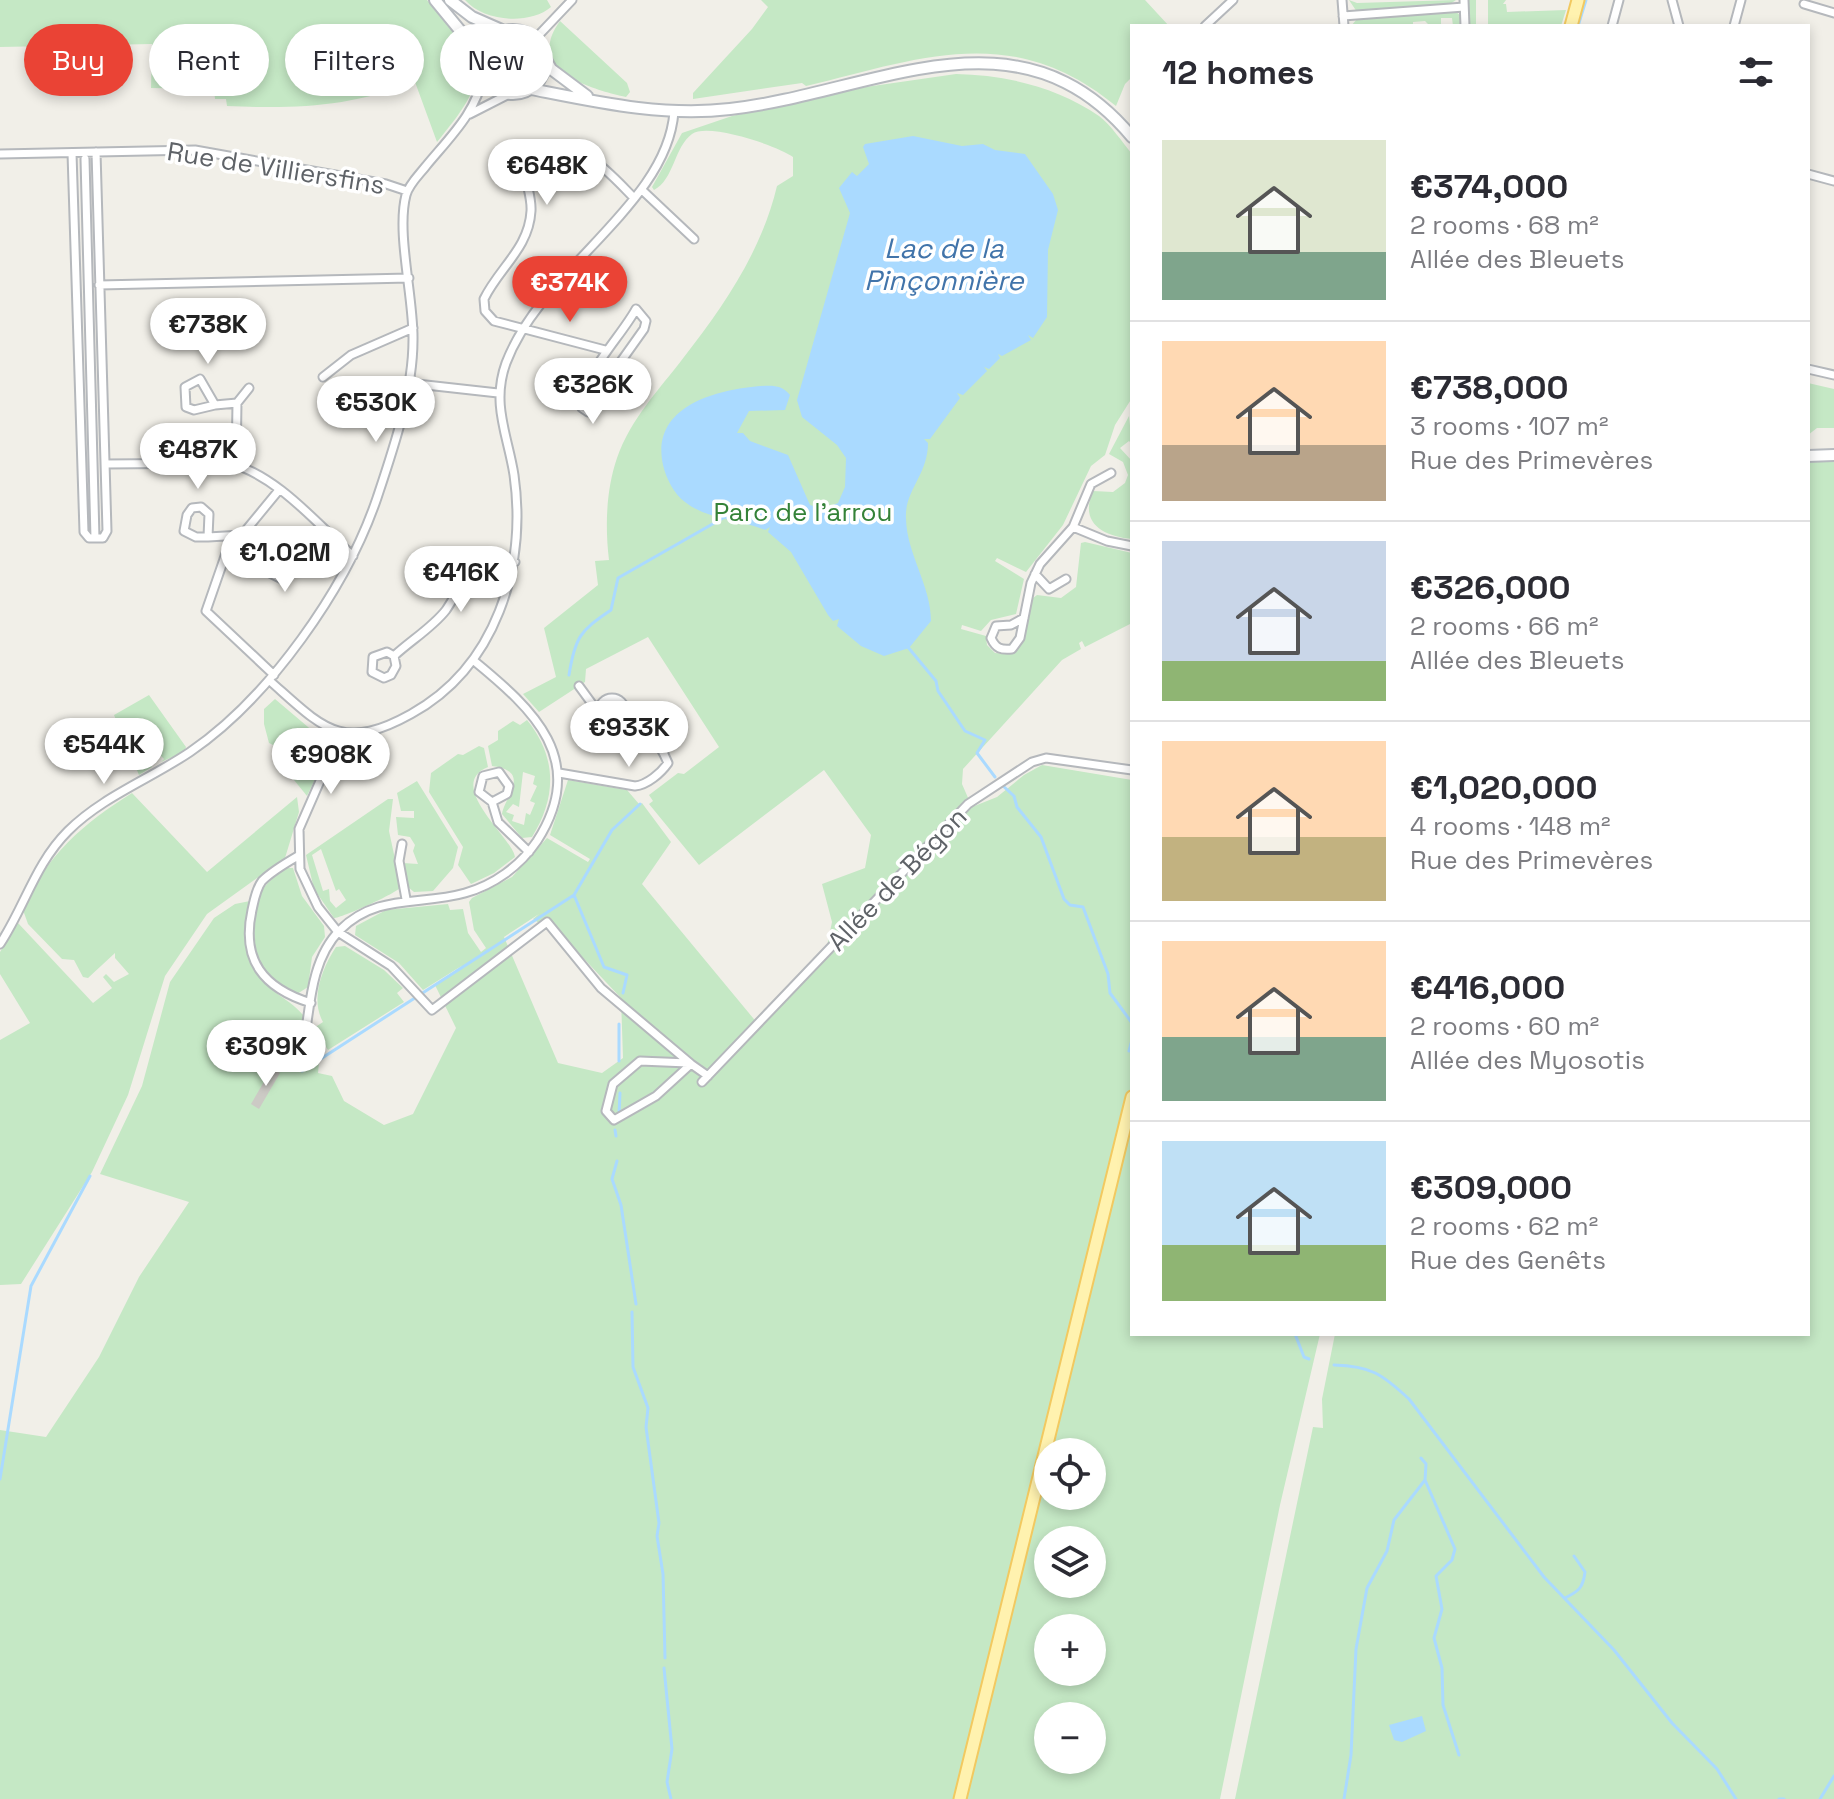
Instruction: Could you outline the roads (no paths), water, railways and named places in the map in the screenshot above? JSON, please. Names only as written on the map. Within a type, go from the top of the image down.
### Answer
[{"type":"main road","points":[[435,0],[455,24]]},
{"type":"main road","points":[[450,0],[472,17],[488,24]]},
{"type":"main road","points":[[1572,24],[1578,0]]},
{"type":"main road","points":[[553,93],[674,112],[732,109],[953,60],[1022,64],[1066,79],[1086,91],[1130,135]]},
{"type":"main road","points":[[553,71],[592,100]]},
{"type":"main road","points":[[1810,456],[1834,455]]},
{"type":"main road","points":[[960,1799],[1130,1105]]},
{"type":"street","points":[[549,24],[572,0]]},
{"type":"street","points":[[1207,24],[1233,0]]},
{"type":"street","points":[[1342,0],[1344,24]]},
{"type":"street","points":[[1613,24],[1619,0]]},
{"type":"street","points":[[1672,0],[1678,24]]},
{"type":"street","points":[[1735,24],[1741,0]]},
{"type":"street","points":[[1343,16],[1464,4],[1465,24]]},
{"type":"street","points":[[1804,4],[1834,13]]},
{"type":"street","points":[[0,944],[34,876],[69,830],[209,738],[272,678],[353,556],[378,496],[408,383],[413,328],[405,216],[407,191],[468,115],[478,96]]},
{"type":"street","points":[[468,115],[505,96]]},
{"type":"street","points":[[232,536],[206,611],[310,716],[341,733],[376,731],[421,709],[456,681],[473,660],[500,613],[515,562],[516,492],[502,432],[498,393],[505,364],[548,291],[653,177],[671,139],[674,112]]},
{"type":"street","points":[[624,357],[607,349],[494,321],[483,306],[486,293],[513,259],[528,230],[531,200],[525,168],[530,156],[548,146],[575,150],[605,168],[634,198]]},
{"type":"street","name":"Rue de Villiersfins","points":[[0,154],[195,150],[386,184],[407,191]]},
{"type":"street","points":[[72,153],[84,532],[89,538],[103,538],[107,531],[96,152]]},
{"type":"street","points":[[85,159],[95,538]]},
{"type":"street","points":[[1810,175],[1834,181]]},
{"type":"street","points":[[642,190],[694,239]]},
{"type":"street","points":[[99,285],[409,278]]},
{"type":"street","points":[[636,309],[646,321],[593,411],[588,412],[582,408],[584,395],[607,349],[636,309]]},
{"type":"street","points":[[323,377],[351,355],[413,328]]},
{"type":"street","points":[[78,345],[101,344]]},
{"type":"street","points":[[1810,369],[1834,375]]},
{"type":"street","points":[[215,405],[200,379],[185,387],[186,407],[194,410],[237,403]]},
{"type":"street","points":[[408,383],[498,393]]},
{"type":"street","points":[[236,465],[237,403],[249,388]]},
{"type":"street","points":[[105,464],[236,465],[267,479],[353,556]]},
{"type":"street","points":[[1024,618],[1011,625],[996,626],[991,638],[994,645],[1002,650],[1012,649],[1020,638],[1035,574],[1073,527],[1091,484],[1111,473]]},
{"type":"street","points":[[244,533],[279,490]]},
{"type":"street","points":[[208,537],[209,514],[201,507],[192,508],[187,515],[184,531],[196,537],[208,537],[232,536],[244,533],[260,536],[295,566],[282,579],[268,572],[273,548]]},
{"type":"street","points":[[1073,527],[1107,541],[1130,546]]},
{"type":"street","points":[[394,656],[445,611],[469,571],[493,559],[515,562]]},
{"type":"street","points":[[1035,574],[1049,589],[1066,579]]},
{"type":"street","points":[[295,1051],[304,1044],[320,962],[338,932],[368,909],[406,899],[472,891],[508,872],[529,852],[550,818],[559,787],[559,773],[551,744],[536,720],[473,660]]},
{"type":"street","points":[[579,686],[602,720],[610,724],[619,722],[625,714],[624,705],[617,698],[608,697],[600,703],[598,712]]},
{"type":"street","points":[[559,773],[635,786],[643,785],[664,769],[668,763],[644,725],[625,714]]},
{"type":"street","points":[[341,733],[299,829],[298,856],[310,895],[338,932],[391,966],[432,1010],[547,922],[601,988],[691,1064]]},
{"type":"street","name":"Allée de Bégon","points":[[691,1064],[705,1079],[968,804],[1032,762],[1046,758],[1130,770]]},
{"type":"street","points":[[492,802],[507,794],[509,786],[499,772],[483,776],[479,792],[492,802],[498,822],[529,852]]},
{"type":"street","points":[[402,844],[399,861],[406,899]]},
{"type":"street","points":[[298,856],[258,888],[246,936],[252,955],[270,982],[280,991],[311,1003]]},
{"type":"street","points":[[640,1061],[691,1064],[656,1096],[614,1120],[606,1111],[613,1084],[640,1061]]},
{"type":"water","name":"Lac de la Pinçonnière","points":[[913,136],[962,146],[983,144],[995,150],[1025,154],[1053,194],[1058,210],[1048,250],[1047,317],[1033,338],[1028,335],[1031,340],[1002,356],[998,354],[1000,358],[989,369],[984,367],[987,371],[963,395],[957,393],[960,398],[930,439],[924,439],[928,443],[927,454],[906,509],[906,519],[931,621],[909,648],[884,656],[861,646],[837,626],[839,619],[833,621],[828,615],[791,552],[768,532],[770,527],[765,530],[714,516],[681,499],[666,475],[662,446],[666,430],[674,417],[701,399],[734,390],[777,386],[790,395],[785,410],[749,411],[737,433],[788,455],[810,505],[823,509],[838,503],[845,487],[846,458],[837,445],[802,417],[797,400],[850,213],[839,188],[852,172],[857,176],[869,164],[863,147],[865,144]]},
{"type":"water","points":[[1422,1716],[1426,1731],[1402,1742],[1394,1740],[1389,1725]]},
{"type":"waterway","points":[[1579,24],[1586,0]]},
{"type":"waterway","points":[[569,675],[581,636],[611,610],[618,578],[723,518]]},
{"type":"waterway","points":[[907,646],[936,681],[938,691],[965,731],[985,740],[977,753],[995,777]]},
{"type":"waterway","points":[[1002,785],[1014,796],[1017,807],[1041,837],[1064,899],[1070,905],[1083,907],[1108,974],[1110,993],[1130,1020]]},
{"type":"waterway","points":[[302,1071],[574,895],[612,830],[640,804]]},
{"type":"waterway","points":[[574,895],[604,967],[627,975],[623,993]]},
{"type":"waterway","points":[[619,1024],[619,1061]]},
{"type":"waterway","points":[[619,1114],[620,1093]]},
{"type":"waterway","points":[[615,1130],[616,1136]]},
{"type":"waterway","points":[[617,1161],[612,1179],[621,1205],[636,1304]]},
{"type":"waterway","points":[[0,1479],[31,1286],[90,1176]]},
{"type":"waterway","points":[[632,1312],[633,1367],[648,1408],[646,1427],[659,1523],[657,1536],[663,1574],[665,1658]]},
{"type":"waterway","points":[[1296,1336],[1304,1357],[1309,1359]]},
{"type":"waterway","points":[[1334,1365],[1358,1367],[1375,1373],[1409,1399],[1544,1577],[1614,1650],[1672,1723],[1717,1769],[1736,1799]]},
{"type":"waterway","points":[[1421,1458],[1426,1464],[1425,1480],[1455,1549],[1452,1560],[1436,1576],[1442,1609],[1434,1638],[1442,1668],[1443,1705],[1459,1755]]},
{"type":"waterway","points":[[1344,1799],[1351,1755],[1356,1649],[1367,1588],[1387,1551],[1394,1520],[1425,1480]]},
{"type":"waterway","points":[[1565,1598],[1580,1588],[1584,1577],[1585,1572],[1574,1556]]},
{"type":"waterway","points":[[664,1668],[672,1749],[667,1782],[671,1799]]},
{"type":"waterway","points":[[1820,1799],[1834,1776]]},
{"type":"waterway","points":[[1779,1799],[1784,1799]]},
{"type":"park label","name":"Parc de l'arrou","points":[[803,512]]}]
